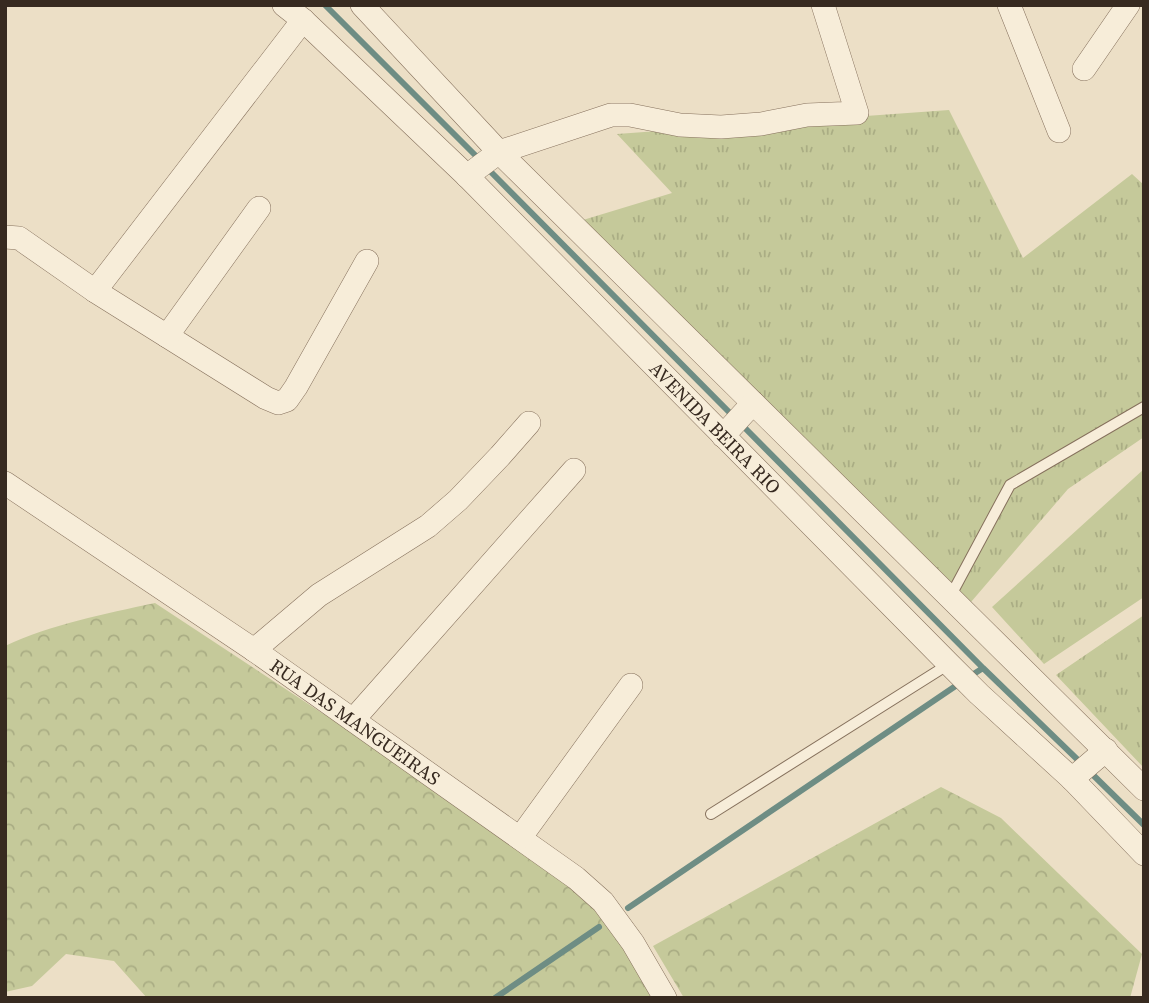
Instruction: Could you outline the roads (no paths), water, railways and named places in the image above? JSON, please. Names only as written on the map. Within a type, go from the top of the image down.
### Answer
[{"type":"street","name":"AVENIDA BEIRA RIO","points":[[284,5],[483,164],[738,420],[960,674],[1088,767],[1144,789]]},
{"type":"street","name":"AVENIDA BEIRA RIO","points":[[362,5],[483,164],[738,420],[950,597],[1088,767],[1144,854]]},
{"type":"street","points":[[483,164],[611,115],[680,125],[721,127],[761,124],[807,115],[856,113],[823,5]]},
{"type":"street","points":[[1009,5],[1059,131]]},
{"type":"street","points":[[1084,69],[1128,5]]},
{"type":"street","points":[[95,291],[303,20]]},
{"type":"street","points":[[167,336],[259,208]]},
{"type":"street","points":[[5,237],[19,238],[95,291],[278,403],[287,400],[296,387],[367,261]]},
{"type":"street","points":[[254,650],[319,595],[428,526],[458,500],[529,423]]},
{"type":"street","points":[[353,720],[573,470]]},
{"type":"street","name":"RUA DAS MANGUEIRAS","points":[[5,483],[254,650],[576,878],[603,902],[633,943],[665,998]]},
{"type":"street","points":[[520,838],[631,685]]},
{"type":"lane","points":[[950,597],[1010,485],[1144,407]]},
{"type":"lane","points":[[711,814],[960,674]]},
{"type":"waterway","points":[[325,5],[480,160]]},
{"type":"waterway","points":[[487,168],[733,416]]},
{"type":"waterway","points":[[741,424],[983,668]]},
{"type":"waterway","points":[[969,677],[983,668],[1081,763]]},
{"type":"waterway","points":[[628,908],[960,683]]},
{"type":"waterway","points":[[1089,771],[1144,825]]},
{"type":"waterway","points":[[495,998],[599,927]]}]
